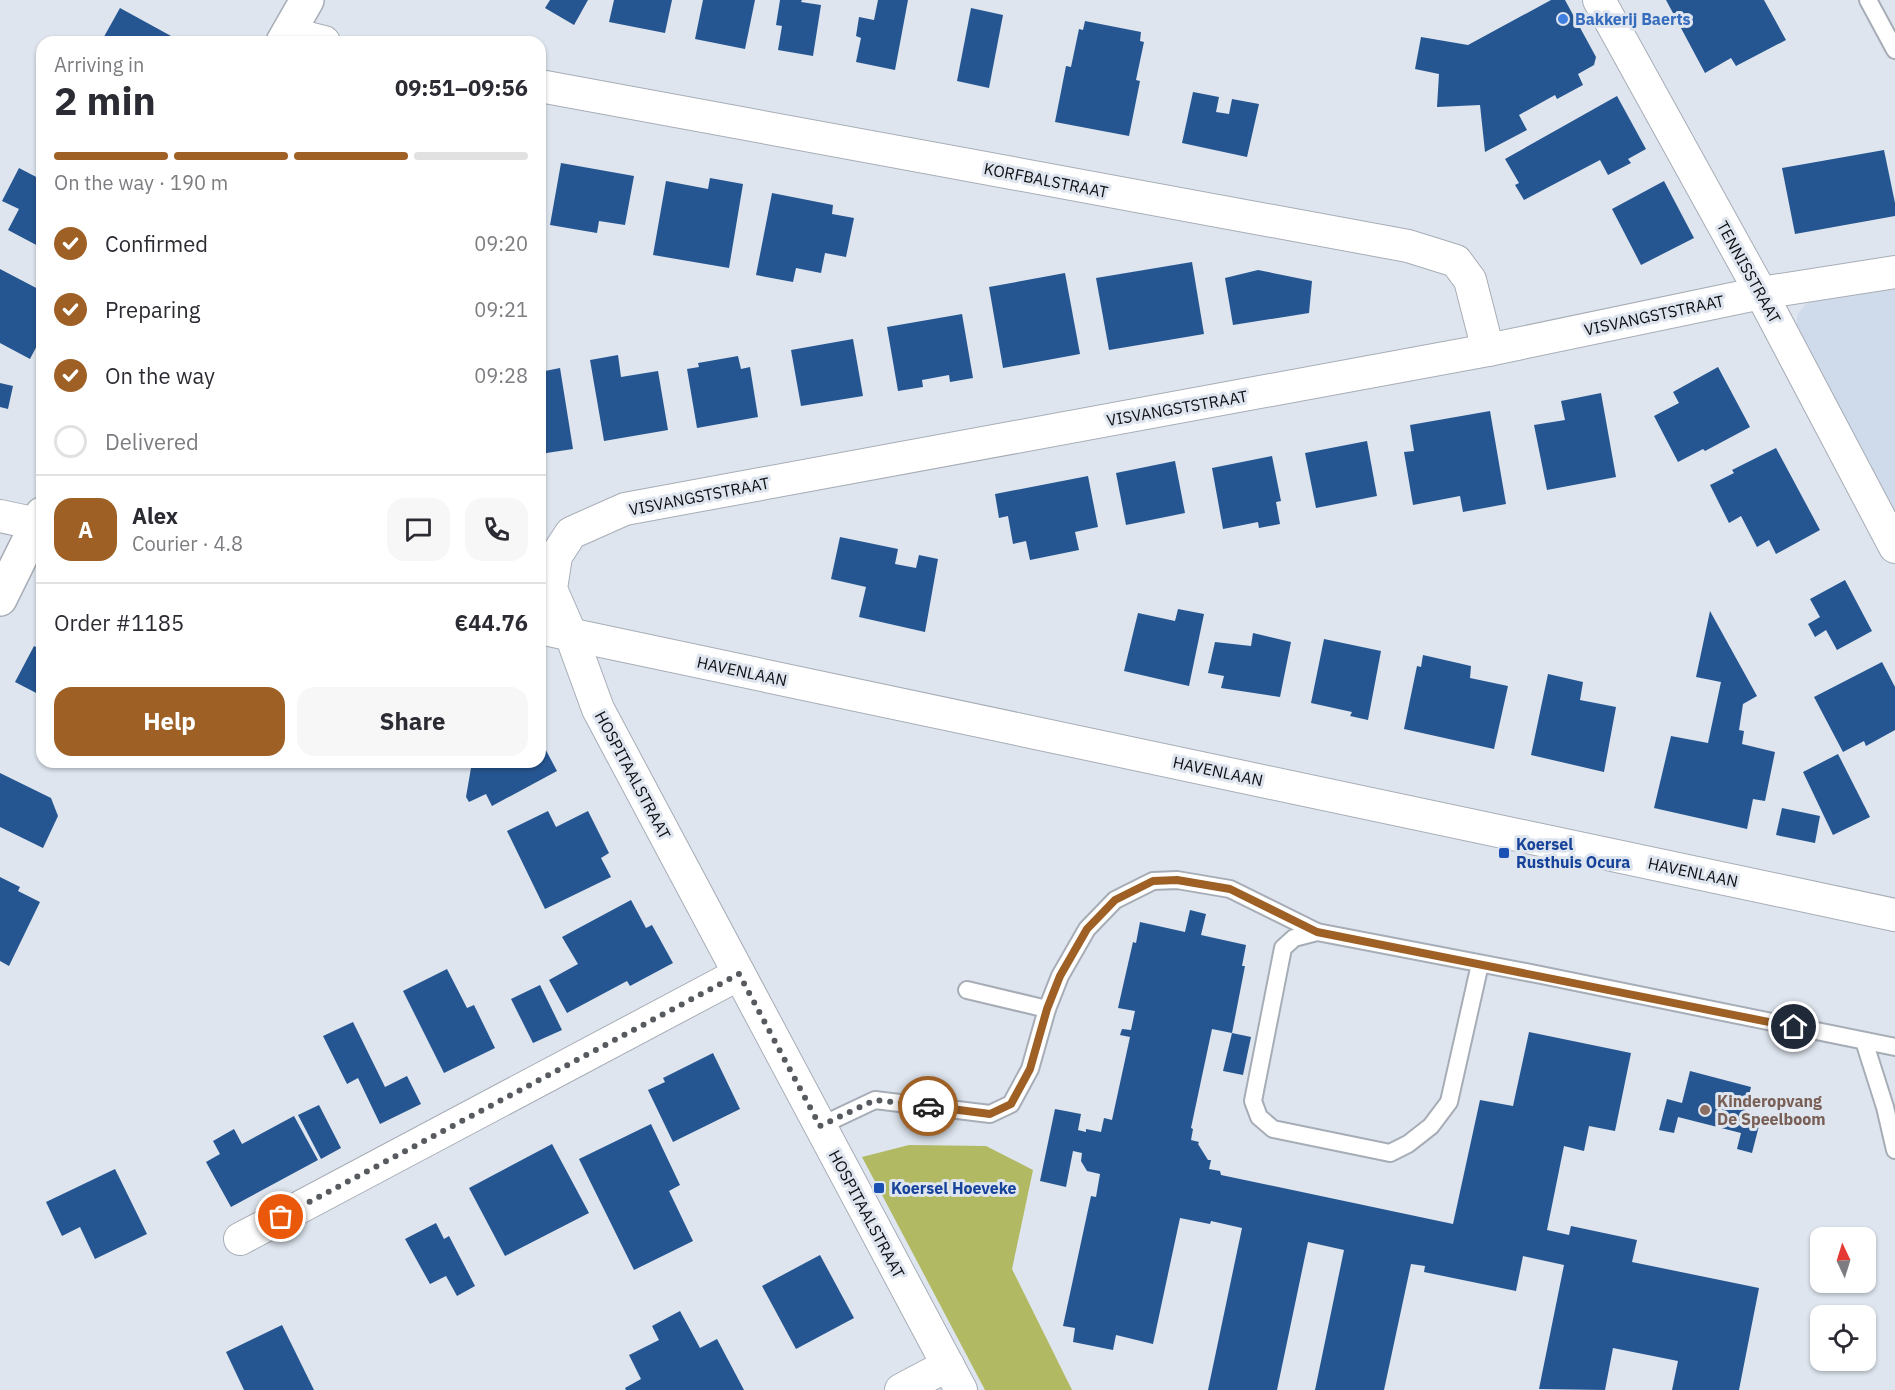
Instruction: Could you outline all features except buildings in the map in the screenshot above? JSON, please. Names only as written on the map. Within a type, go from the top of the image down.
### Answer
[{"type":"street","points":[[286,36],[307,0]]},
{"type":"street","name":"TENNISSTRAAT","points":[[1599,0],[1761,292],[1895,547]]},
{"type":"street","name":"KORFBALSTRAAT","points":[[546,87],[1408,246],[1456,261],[1470,280],[1488,350]]},
{"type":"street","name":"VISVANGSTSTRAAT","points":[[571,635],[551,589],[556,556],[571,533],[625,509],[1488,350],[1761,292],[1895,272]]},
{"type":"street","points":[[0,516],[36,520]]},
{"type":"street","points":[[0,599],[36,529]]},
{"type":"street","name":"HAVENLAAN","points":[[546,629],[1895,915]]},
{"type":"street","name":"HOSPITAALSTRAAT","points":[[571,635],[598,709],[954,1378]]},
{"type":"street","points":[[240,1239],[739,974]]},
{"type":"street","points":[[901,1390],[954,1378]]},
{"type":"lane","points":[[1868,0],[1895,50]]},
{"type":"lane","points":[[820,1126],[875,1100],[990,1114],[1011,1104],[1030,1069],[1047,1009],[1060,976],[1087,929],[1115,900],[1153,881],[1177,880],[1230,889],[1317,932],[1895,1047]]},
{"type":"lane","points":[[1317,932],[1294,938],[1283,948],[1253,1101],[1259,1117],[1272,1129],[1390,1153],[1408,1144],[1431,1126],[1449,1102],[1480,964]]},
{"type":"lane","points":[[967,990],[1047,1009]]},
{"type":"lane","points":[[1864,1041],[1885,1107],[1895,1150]]},
{"type":"shaded area","points":[[1895,283],[1895,519],[1797,333],[1796,325],[1798,314],[1813,299]]},
{"type":"green space","points":[[909,1145],[986,1146],[1033,1170],[1012,1269],[1072,1390],[985,1390],[862,1157]]},
{"type":"way so far","points":[[281,1217],[739,974],[820,1126],[875,1100],[928,1106]]},
{"type":"place","name":"Bakkerij Baerts","points":[[1563,19]]},
{"type":"place","name":"Koersel Rusthuis Ocura","points":[[1504,853]]},
{"type":"place","name":"Kinderopvang De Speelboom","points":[[1705,1110]]},
{"type":"place","name":"Koersel Hoeveke","points":[[879,1188]]},
{"type":"route","points":[[928,1106],[990,1114],[1011,1104],[1030,1069],[1047,1009],[1060,976],[1087,929],[1115,900],[1153,881],[1177,880],[1230,889],[1317,932],[1794,1027]]}]
